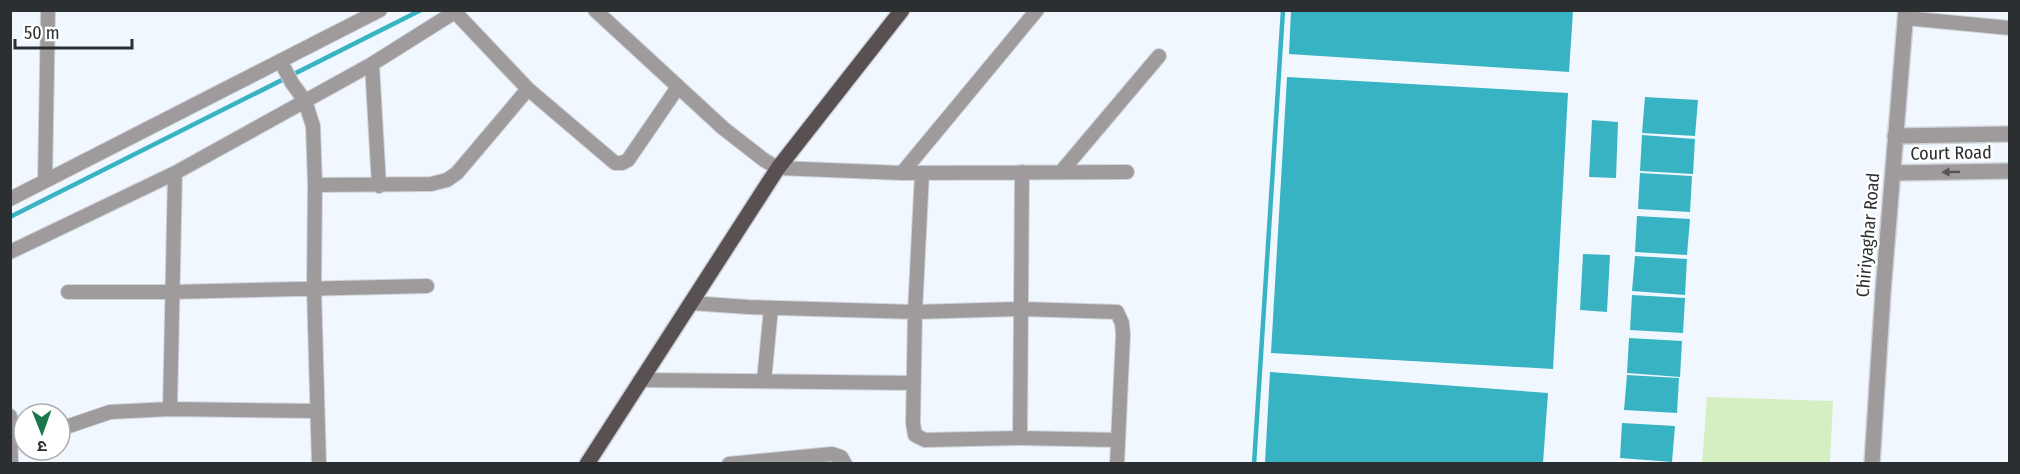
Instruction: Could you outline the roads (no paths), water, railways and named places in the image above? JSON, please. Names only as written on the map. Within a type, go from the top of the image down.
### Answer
[{"type":"main road","points":[[592,463],[640,380],[778,168],[902,10]]},
{"type":"street","points":[[45,182],[48,10]]},
{"type":"street","points":[[10,199],[286,72],[380,10]]},
{"type":"street","points":[[595,10],[746,147],[778,168],[902,173],[1127,172]]},
{"type":"street","points":[[902,173],[1037,10]]},
{"type":"street","points":[[10,252],[175,173],[372,64],[457,11],[528,89],[618,164],[628,160],[678,87]]},
{"type":"street","points":[[1905,14],[2010,28]]},
{"type":"street","name":"Chiriyaghar Road","points":[[1872,464],[1905,14]]},
{"type":"street","points":[[1061,172],[1159,56]]},
{"type":"street","points":[[372,64],[379,186]]},
{"type":"street","points":[[286,72],[305,101],[313,126],[316,411],[319,464]]},
{"type":"street","points":[[315,185],[431,184],[453,177],[528,89]]},
{"type":"street","points":[[1895,136],[2010,134]]},
{"type":"street","name":"Court Road","points":[[1893,173],[2010,171]]},
{"type":"street","points":[[1020,438],[1022,172]]},
{"type":"street","points":[[170,409],[175,173]]},
{"type":"street","points":[[922,173],[915,312],[913,430],[915,435],[921,440],[1020,438],[1117,440]]},
{"type":"street","points":[[68,292],[427,286]]},
{"type":"street","points":[[691,303],[915,312],[1022,309],[1113,310],[1119,314],[1123,335],[1117,464]]},
{"type":"street","points":[[765,381],[771,308]]},
{"type":"street","points":[[640,380],[914,383]]},
{"type":"street","points":[[72,425],[110,412],[170,409],[316,411]]},
{"type":"street","points":[[10,416],[11,464]]},
{"type":"street","points":[[729,464],[789,460],[832,454],[842,457],[845,464]]},
{"type":"water","points":[[1291,11],[1573,11],[1569,72],[1289,54]]},
{"type":"water","points":[[1287,77],[1568,93],[1553,369],[1271,353]]},
{"type":"water","points":[[1645,97],[1698,100],[1695,136],[1642,133]]},
{"type":"water","points":[[1592,120],[1618,122],[1616,178],[1589,177]]},
{"type":"water","points":[[1642,135],[1695,139],[1693,174],[1640,171]]},
{"type":"water","points":[[1640,173],[1692,176],[1690,212],[1638,209]]},
{"type":"water","points":[[1637,216],[1690,219],[1687,255],[1635,252]]},
{"type":"water","points":[[1583,254],[1610,255],[1607,312],[1580,310]]},
{"type":"water","points":[[1635,256],[1687,259],[1685,295],[1632,291]]},
{"type":"water","points":[[1632,295],[1685,298],[1683,333],[1630,330]]},
{"type":"water","points":[[1629,338],[1682,341],[1680,377],[1627,373]]},
{"type":"water","points":[[1270,372],[1548,393],[1543,463],[1265,463]]},
{"type":"water","points":[[1627,375],[1679,378],[1677,413],[1624,410]]},
{"type":"water","points":[[1622,423],[1675,426],[1672,462],[1620,458]]},
{"type":"waterway","points":[[10,217],[421,10]]},
{"type":"waterway","points":[[1254,464],[1283,10]]}]
